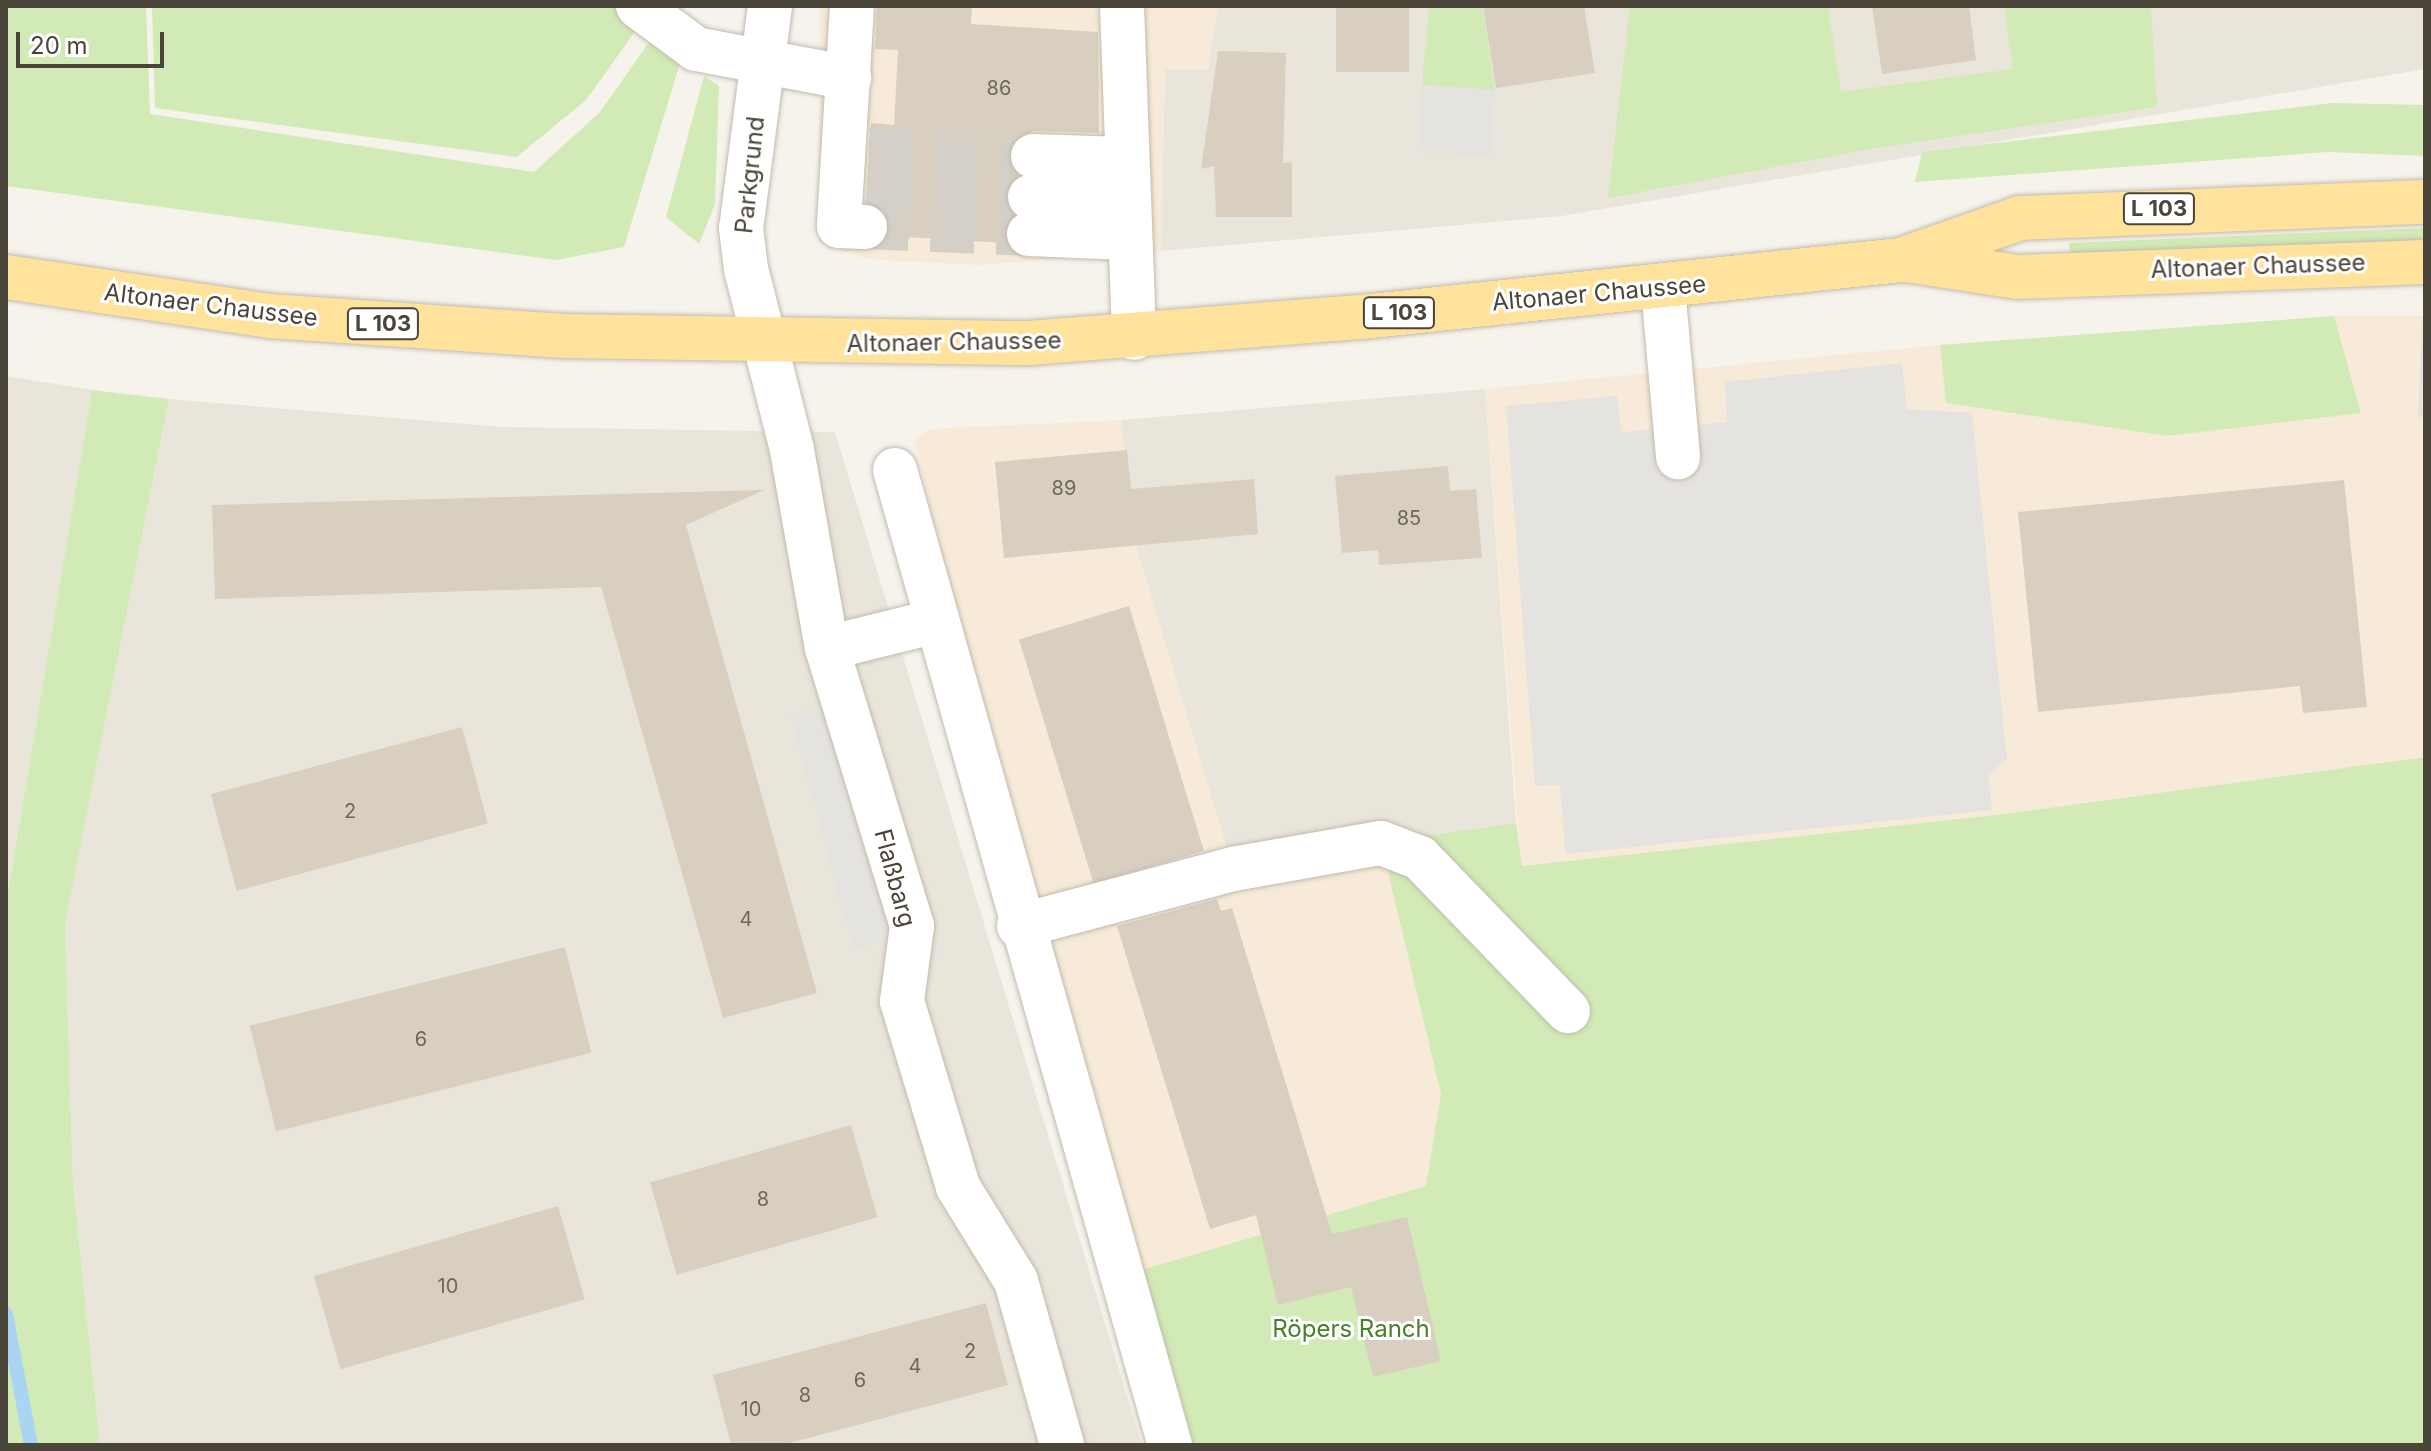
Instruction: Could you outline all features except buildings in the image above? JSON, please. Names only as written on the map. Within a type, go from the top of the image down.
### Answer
[{"type":"main road","name":"Altonaer Chaussee","points":[[6,277],[270,316],[763,343],[1134,338],[1663,288],[1901,260],[2020,218],[2425,202]]},
{"type":"main road","name":"Altonaer Chaussee","points":[[1901,260],[2018,277],[2425,262]]},
{"type":"street","points":[[638,6],[696,49],[763,57],[849,78]]},
{"type":"street","name":"Parkgrund","points":[[763,343],[741,228],[770,6]]},
{"type":"street","points":[[852,6],[849,78],[857,181]]},
{"type":"street","points":[[1122,6],[1123,159],[1134,338]]},
{"type":"street","points":[[1123,159],[1031,196],[1127,220]]},
{"type":"street","points":[[1663,288],[1678,457]]},
{"type":"street","name":"Flaßbarg","points":[[763,343],[792,450],[827,648],[912,926],[902,1001],[958,1187],[1016,1281],[1062,1445]]},
{"type":"street","points":[[895,470],[932,622],[1019,926],[1160,1443]]},
{"type":"street","points":[[827,648],[932,622]]},
{"type":"street","points":[[1019,926],[1233,869],[1381,843],[1420,858],[1568,1011]]},
{"type":"shaded area","points":[[820,6],[1218,6],[1208,69],[1165,69],[1161,251],[978,265],[867,259],[819,242]]},
{"type":"shaded area","points":[[1218,6],[2425,6],[2425,69],[1562,216],[1161,251],[1165,69],[1208,68]]},
{"type":"shaded area","points":[[1422,85],[1495,90],[1490,157],[1417,152]]},
{"type":"shaded area","points":[[2334,316],[2425,316],[2425,757],[2005,814],[1521,866],[1485,389],[1940,345],[1946,403],[2167,436],[2361,413]]},
{"type":"shaded area","points":[[2422,322],[2425,322],[2425,417],[2418,417]]},
{"type":"shaded area","points":[[1902,363],[1907,409],[1972,413],[2007,759],[1988,776],[1992,810],[1565,854],[1560,785],[1535,786],[1506,406],[1617,396],[1622,432],[1727,422],[1725,382]]},
{"type":"shaded area","points":[[6,376],[92,390],[6,903]]},
{"type":"shaded area","points":[[1485,389],[1516,823],[1233,869],[1136,546],[1121,420]]},
{"type":"shaded area","points":[[169,399],[502,427],[835,432],[1142,1445],[100,1445],[73,1182],[65,924]]},
{"type":"shaded area","points":[[1121,420],[1136,546],[1233,869],[1381,843],[1441,1094],[1426,1187],[1138,1271],[955,615],[915,440],[930,429]]},
{"type":"shaded area","points":[[826,705],[889,940],[853,949],[790,715]]},
{"type":"green space","points":[[6,6],[146,6],[150,114],[534,172],[600,112],[652,38],[681,60],[624,247],[556,260],[6,186]]},
{"type":"green space","points":[[152,6],[653,6],[587,99],[517,157],[155,108]]},
{"type":"green space","points":[[1429,6],[1482,6],[1495,90],[1422,85]]},
{"type":"green space","points":[[1630,6],[1828,6],[1841,92],[2013,69],[2004,6],[2151,6],[2157,107],[1870,149],[1608,198]]},
{"type":"green space","points":[[704,76],[719,86],[715,204],[699,244],[666,217]]},
{"type":"green space","points":[[2332,103],[2425,105],[2425,156],[2328,152],[1915,182],[1922,152]]},
{"type":"green space","points":[[2425,228],[2425,241],[2070,259],[2069,243]]},
{"type":"green space","points":[[2334,316],[2361,413],[2167,436],[1946,403],[1940,345]]},
{"type":"green space","points":[[92,390],[169,399],[65,924],[73,1183],[100,1445],[6,1445],[6,904]]},
{"type":"green space","name":"Röpers Ranch","points":[[2425,757],[2425,1445],[1191,1445],[1138,1271],[1426,1186],[1441,1094],[1381,843],[1516,823],[1522,866],[2005,814]]},
{"type":"waterway","points":[[6,1314],[31,1445]]},
{"type":"tunnel","points":[[869,150],[1033,156]]},
{"type":"tunnel","points":[[867,190],[1030,197]]},
{"type":"tunnel","points":[[865,227],[1029,234]]}]
